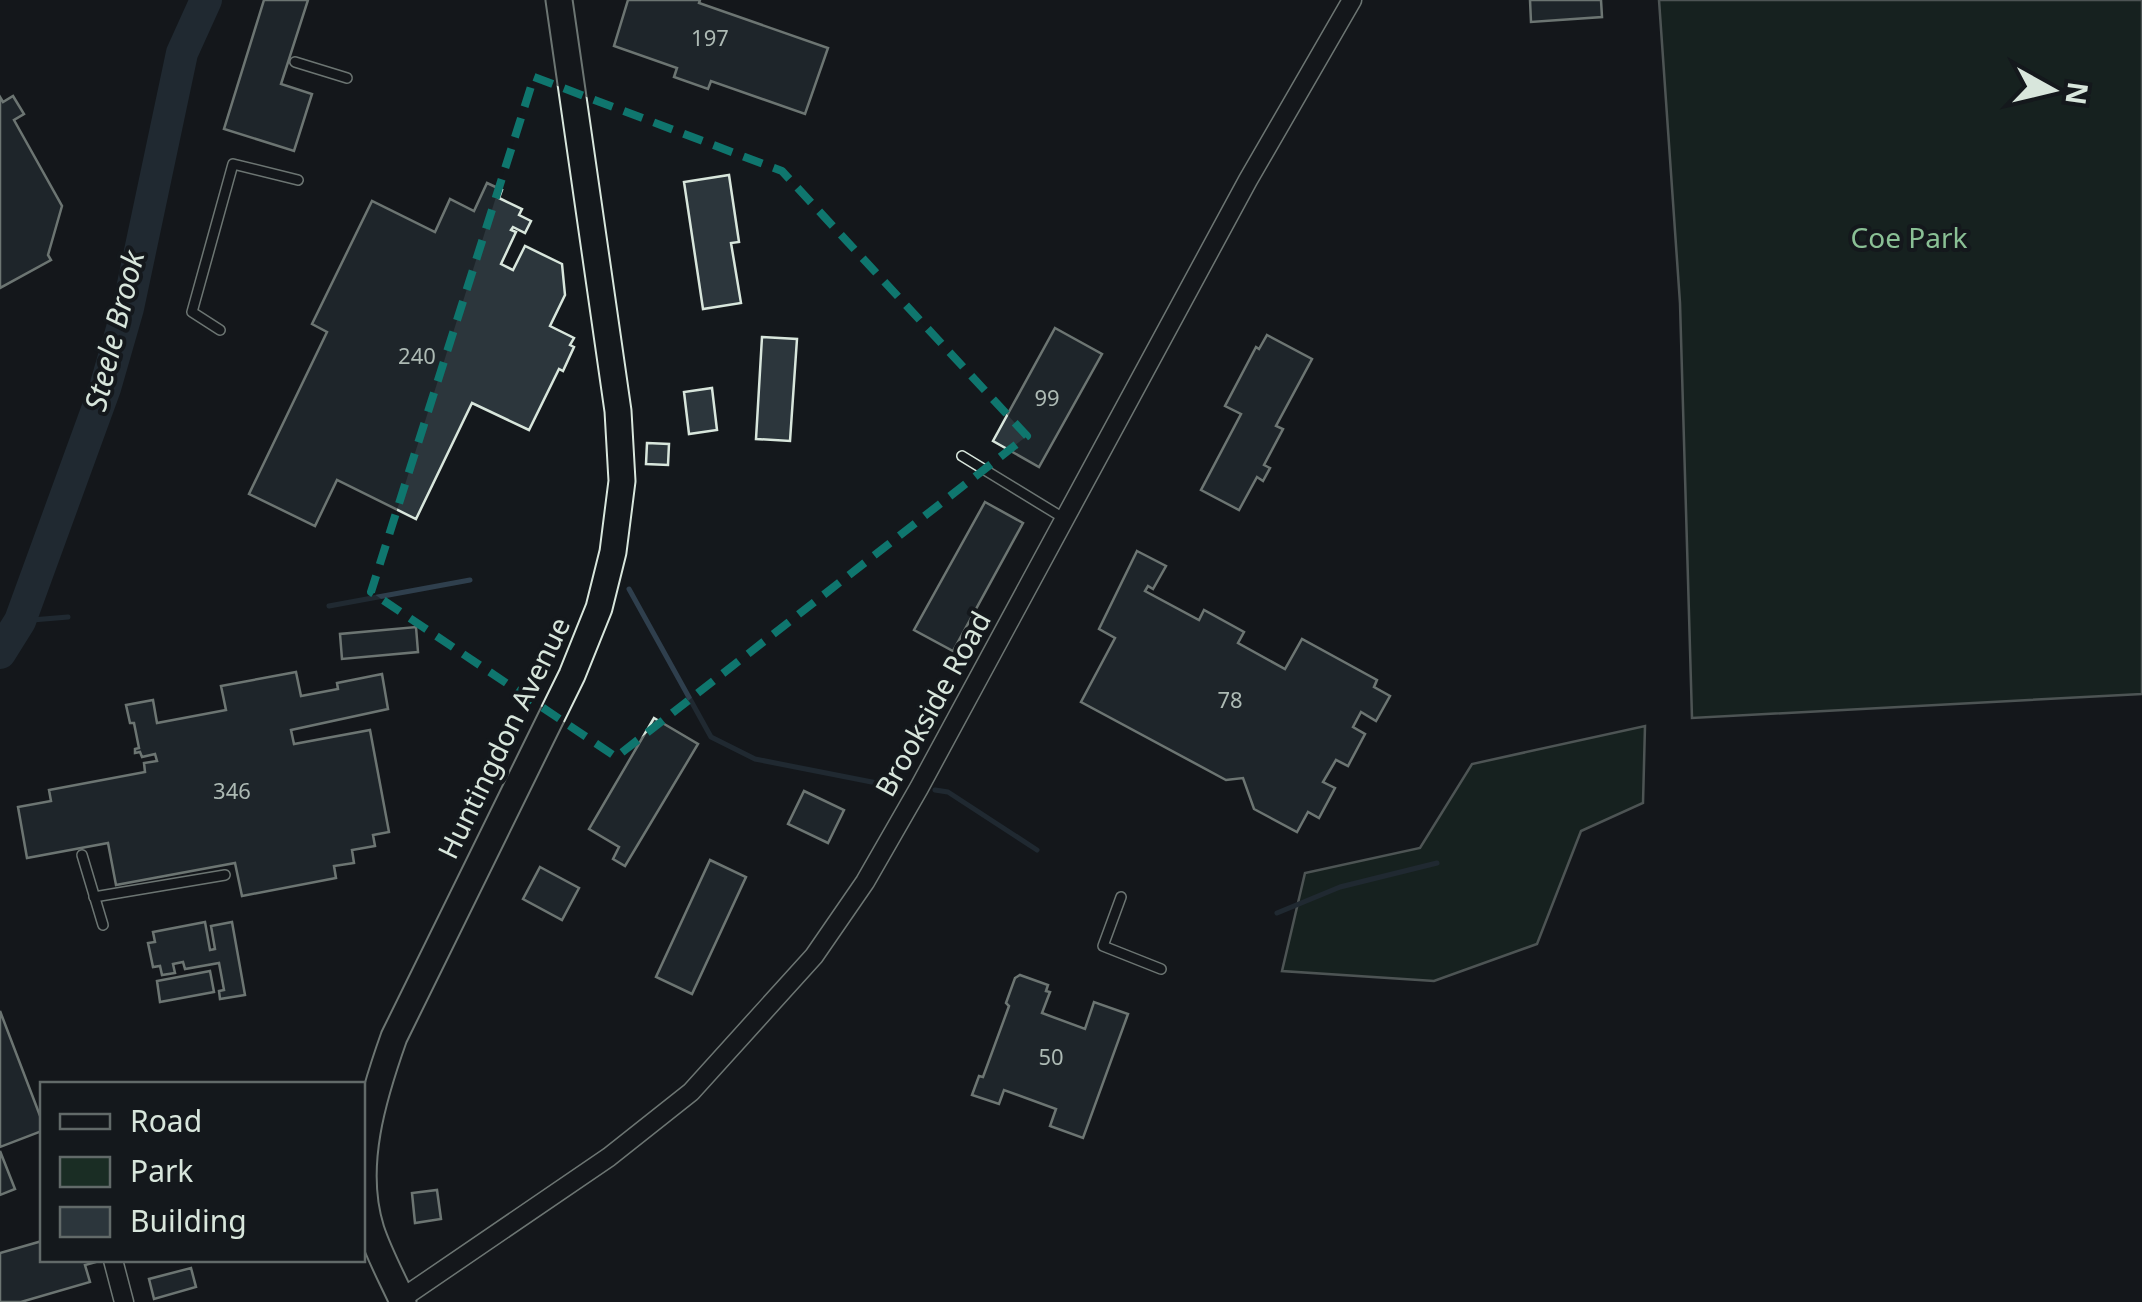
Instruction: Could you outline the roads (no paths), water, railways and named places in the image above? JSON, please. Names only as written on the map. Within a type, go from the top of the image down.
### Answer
[{"type":"main road","name":"Huntingdon Avenue","points":[[365,1156],[375,1088],[394,1037],[572,675],[592,625],[613,552],[622,481],[618,411],[559,0]]},
{"type":"main road","name":"Huntingdon Avenue","points":[[365,1188],[370,1228],[402,1300]]},
{"type":"street","name":"Brookside Road","points":[[402,1300],[609,1158],[691,1092],[814,956],[865,882],[920,788],[1248,180],[1352,0]]},
{"type":"street","points":[[113,1262],[124,1302]]},
{"type":"lane","points":[[295,62],[346,78]]},
{"type":"lane","points":[[220,330],[192,312],[233,164],[298,180]]},
{"type":"lane","points":[[962,456],[1065,519]]},
{"type":"lane","points":[[82,855],[103,925]]},
{"type":"lane","points":[[94,896],[225,875]]},
{"type":"lane","points":[[1121,897],[1102,946],[1161,969]]},
{"type":"waterway","name":"Steele Brook","points":[[0,653],[20,621],[105,388],[128,308],[182,53],[206,0]]},
{"type":"waterway","points":[[329,606],[470,580]]},
{"type":"waterway","points":[[629,589],[711,737],[755,759],[882,784]]},
{"type":"waterway","points":[[20,621],[68,617]]},
{"type":"waterway","points":[[935,790],[948,792],[1037,850]]},
{"type":"waterway","points":[[1277,913],[1340,887],[1437,863]]},
{"type":"park label","name":"Coe Park","points":[[1909,238]]}]
